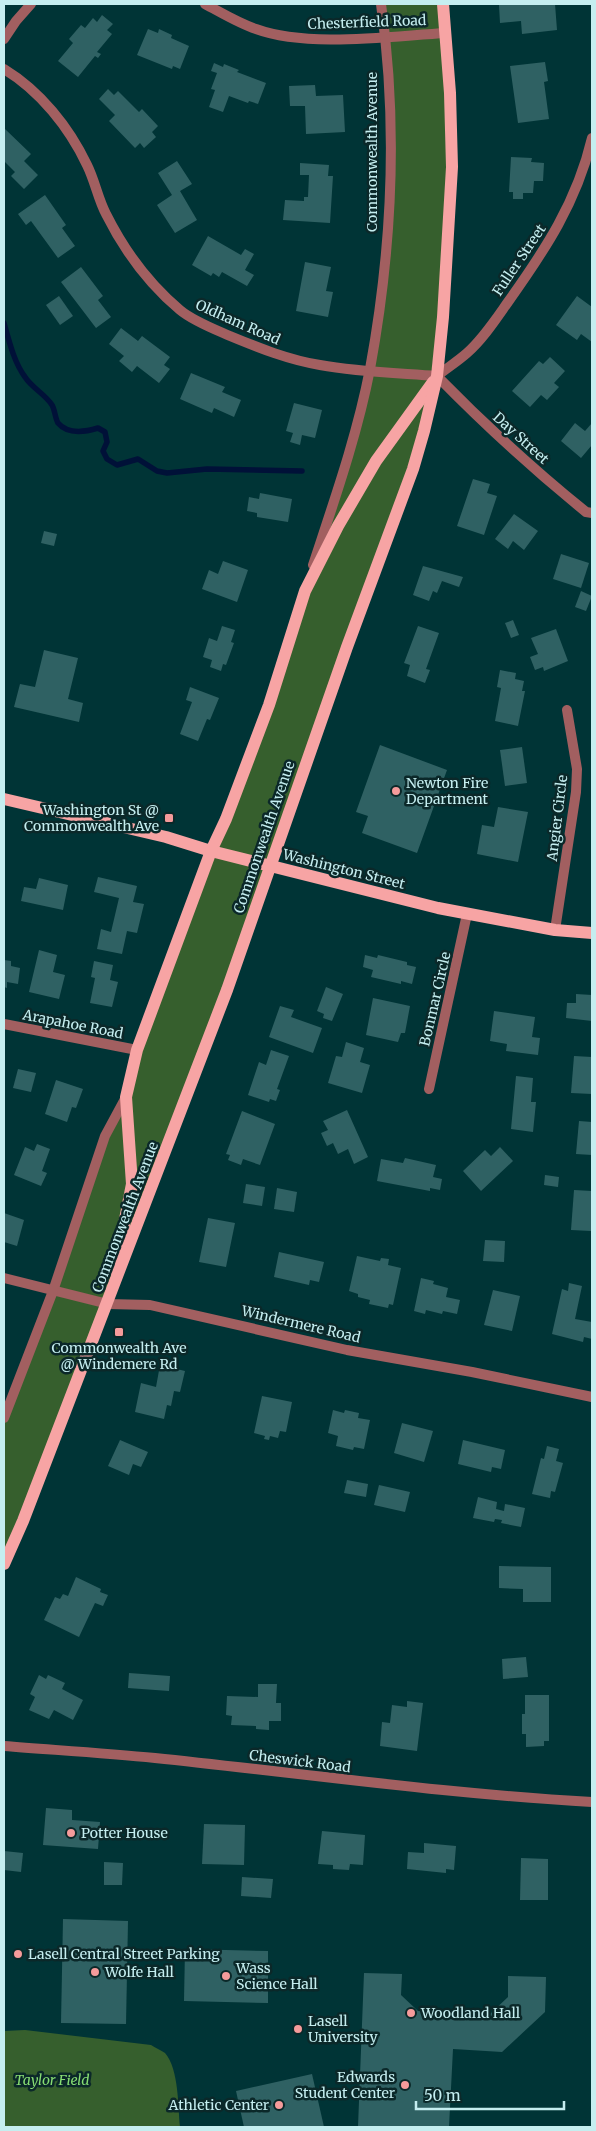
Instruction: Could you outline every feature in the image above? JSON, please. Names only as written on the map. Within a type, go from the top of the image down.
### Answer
[{"type":"main road","name":"Commonwealth Avenue","points":[[4,1564],[23,1521],[108,1304],[227,990],[270,865],[413,469],[437,376],[443,317],[452,167],[443,4]]},
{"type":"main road","name":"Commonwealth Avenue","points":[[108,1304],[132,1184],[126,1097],[137,1050],[211,851],[226,819],[269,705],[305,591],[342,519],[376,461],[437,376]]},
{"type":"main road","name":"Washington Street","points":[[4,799],[166,837],[211,851],[467,914],[555,930],[592,933]]},
{"type":"street","points":[[4,39],[31,4]]},
{"type":"street","name":"Chesterfield Road","points":[[205,4],[257,30],[303,39],[340,39],[446,33]]},
{"type":"street","name":"Commonwealth Avenue","points":[[305,591],[351,446],[369,370],[387,251],[389,110],[386,36],[382,4]]},
{"type":"street","name":"Oldham Road","points":[[4,69],[21,80],[48,106],[71,135],[88,166],[105,213],[128,252],[152,284],[181,311],[215,330],[279,355],[320,365],[437,376]]},
{"type":"street","name":"Fuller Street","points":[[437,376],[469,352],[544,252],[565,214],[585,168],[592,138]]},
{"type":"street","name":"Day Street","points":[[437,376],[470,410],[557,490],[586,512],[592,513]]},
{"type":"street","name":"Angier Circle","points":[[555,930],[574,816],[577,776],[574,742],[567,710]]},
{"type":"street","name":"Bonmar Circle","points":[[429,1089],[467,914]]},
{"type":"street","name":"Arapahoe Road","points":[[4,1024],[137,1050]]},
{"type":"street","name":"Commonwealth Avenue","points":[[4,1418],[53,1291],[105,1136],[126,1097]]},
{"type":"street","name":"Windermere Road","points":[[4,1278],[108,1304],[150,1305],[347,1350],[472,1372],[592,1397]]},
{"type":"street","name":"Cheswick Road","points":[[4,1746],[154,1758],[387,1785],[592,1802]]},
{"type":"green space","points":[[381,4],[443,4],[448,243],[424,431],[270,865],[4,1564],[4,1418],[305,591],[369,371],[390,182]]},
{"type":"green space","name":"Taylor Field","points":[[25,2030],[151,2045],[165,2053],[173,2068],[180,2127],[4,2127],[4,2031]]},
{"type":"building","points":[[555,4],[557,30],[522,34],[521,21],[500,23],[499,5]]},
{"type":"building","points":[[102,15],[113,24],[107,30],[112,34],[97,52],[101,54],[98,58],[95,56],[78,77],[58,61],[73,43],[69,39],[81,25],[85,28],[93,18],[97,22]]},
{"type":"building","points":[[148,29],[158,33],[159,29],[172,35],[171,38],[189,46],[180,69],[173,66],[172,69],[137,55]]},
{"type":"building","points":[[545,62],[548,81],[544,82],[549,119],[518,123],[510,66]]},
{"type":"building","points":[[214,63],[223,67],[224,64],[239,70],[237,72],[266,83],[258,104],[249,101],[248,103],[229,96],[223,112],[209,107],[215,90],[211,89],[217,73],[211,71]]},
{"type":"building","points":[[315,85],[316,96],[343,95],[345,132],[306,134],[305,106],[290,106],[289,86]]},
{"type":"building","points":[[108,89],[114,95],[118,91],[139,112],[142,109],[158,126],[152,132],[156,137],[144,148],[140,143],[135,148],[109,121],[115,115],[99,99]]},
{"type":"building","points":[[5,129],[31,154],[24,161],[38,175],[24,189],[11,176],[15,172],[4,161]]},
{"type":"building","points":[[511,157],[532,158],[531,162],[544,163],[543,181],[534,181],[533,193],[523,193],[523,199],[513,199],[513,192],[509,192]]},
{"type":"building","points":[[177,161],[192,184],[180,191],[197,220],[175,233],[157,205],[172,195],[158,173]]},
{"type":"building","points":[[300,163],[329,165],[328,176],[333,176],[330,223],[283,220],[285,200],[304,201],[304,197],[308,197],[309,175],[300,175]]},
{"type":"building","points":[[45,195],[66,225],[62,228],[75,246],[58,258],[31,221],[26,225],[18,214]]},
{"type":"building","points":[[208,236],[241,255],[245,249],[254,254],[245,270],[254,275],[247,286],[222,272],[219,277],[213,273],[211,276],[192,265]]},
{"type":"building","points":[[305,262],[331,267],[326,291],[333,292],[328,317],[296,311]]},
{"type":"building","points":[[81,267],[103,296],[98,300],[111,317],[96,328],[61,282]]},
{"type":"building","points":[[59,296],[73,316],[60,325],[46,305]]},
{"type":"building","points":[[577,296],[592,307],[592,342],[581,334],[577,340],[556,325]]},
{"type":"building","points":[[121,328],[138,341],[142,336],[170,357],[164,365],[170,369],[159,383],[137,366],[132,372],[119,361],[124,356],[109,344]]},
{"type":"building","points":[[550,357],[565,371],[554,383],[559,387],[547,400],[541,395],[530,407],[512,391],[539,361],[543,364]]},
{"type":"building","points":[[191,373],[225,387],[222,392],[241,400],[234,417],[214,408],[212,413],[180,399]]},
{"type":"building","points":[[294,403],[322,410],[315,438],[302,435],[300,445],[290,442],[293,433],[286,431]]},
{"type":"building","points":[[575,423],[585,431],[592,423],[592,445],[581,458],[561,441]]},
{"type":"building","points":[[473,479],[490,484],[487,493],[497,496],[484,535],[457,526]]},
{"type":"building","points":[[260,493],[292,499],[288,522],[257,517],[257,513],[247,511],[249,497],[259,499]]},
{"type":"building","points":[[514,514],[538,531],[524,550],[513,541],[508,549],[495,539]]},
{"type":"building","points":[[44,531],[57,534],[54,546],[41,543]]},
{"type":"building","points":[[561,554],[589,563],[581,588],[553,579]]},
{"type":"building","points":[[223,561],[248,570],[237,602],[202,589],[209,570],[218,574]]},
{"type":"building","points":[[423,566],[463,577],[459,587],[442,581],[437,593],[433,591],[429,601],[413,595]]},
{"type":"building","points":[[581,591],[592,596],[586,611],[575,607]]},
{"type":"building","points":[[513,620],[519,635],[511,638],[505,623]]},
{"type":"building","points":[[222,626],[235,630],[231,642],[234,643],[226,665],[223,664],[221,671],[210,667],[212,660],[203,657],[209,638],[217,641]]},
{"type":"building","points":[[418,626],[439,633],[426,669],[430,670],[425,683],[407,676],[410,665],[404,663]]},
{"type":"building","points":[[556,629],[568,661],[544,671],[543,667],[535,670],[530,657],[538,654],[531,638]]},
{"type":"building","points":[[44,650],[78,658],[68,699],[83,703],[79,722],[14,707],[20,684],[35,687]]},
{"type":"building","points":[[500,670],[516,673],[515,679],[524,681],[522,691],[525,691],[518,726],[495,721],[501,688],[497,687]]},
{"type":"building","points":[[190,687],[219,698],[210,720],[207,719],[198,741],[180,734],[192,702],[186,700]]},
{"type":"building","points":[[380,745],[447,770],[417,853],[362,833],[368,816],[356,812]]},
{"type":"building","points":[[522,747],[527,783],[505,786],[500,750]]},
{"type":"building","points":[[498,807],[528,812],[518,862],[477,854],[482,825],[494,827]]},
{"type":"building","points":[[98,877],[137,886],[133,902],[144,904],[137,933],[127,931],[122,954],[97,949],[101,929],[111,932],[119,898],[94,892]]},
{"type":"building","points":[[39,878],[68,885],[63,910],[21,901],[24,887],[36,889]]},
{"type":"building","points":[[39,950],[57,955],[53,972],[65,975],[59,999],[29,992]]},
{"type":"building","points":[[365,955],[377,958],[378,955],[407,962],[407,965],[416,967],[412,984],[401,981],[401,984],[371,977],[373,970],[363,967]]},
{"type":"building","points":[[4,960],[11,961],[11,966],[20,968],[18,984],[7,982],[7,988],[4,987]]},
{"type":"building","points":[[94,961],[113,965],[110,980],[118,982],[112,1007],[90,1003],[95,978],[91,977]]},
{"type":"building","points":[[326,987],[343,994],[332,1021],[323,1018],[324,1014],[317,1011]]},
{"type":"building","points":[[576,994],[592,995],[592,1021],[566,1018],[567,1003],[576,1003]]},
{"type":"building","points":[[373,998],[410,1006],[405,1033],[401,1033],[398,1042],[366,1035]]},
{"type":"building","points":[[280,1006],[294,1010],[291,1017],[322,1028],[313,1053],[269,1037]]},
{"type":"building","points":[[494,1011],[535,1017],[532,1037],[540,1038],[538,1055],[506,1051],[507,1044],[490,1041]]},
{"type":"building","points":[[346,1042],[364,1048],[360,1062],[370,1065],[362,1093],[328,1083],[336,1056],[342,1057]]},
{"type":"building","points":[[271,1050],[289,1056],[277,1089],[280,1090],[276,1101],[270,1099],[269,1102],[248,1095],[259,1062],[266,1065]]},
{"type":"building","points":[[574,1056],[592,1057],[592,1094],[571,1093]]},
{"type":"building","points":[[18,1069],[36,1073],[31,1092],[13,1088]]},
{"type":"building","points":[[516,1076],[533,1078],[531,1102],[536,1102],[533,1132],[511,1129]]},
{"type":"building","points":[[56,1080],[83,1089],[76,1108],[72,1107],[67,1122],[45,1114]]},
{"type":"building","points":[[347,1110],[368,1157],[354,1164],[348,1149],[338,1154],[333,1143],[327,1146],[321,1133],[328,1130],[323,1121]]},
{"type":"building","points":[[242,1111],[275,1124],[260,1165],[243,1159],[241,1165],[228,1160],[230,1155],[226,1154]]},
{"type":"building","points":[[579,1121],[592,1122],[592,1155],[576,1154]]},
{"type":"building","points":[[37,1144],[50,1149],[42,1171],[47,1173],[41,1186],[14,1175],[25,1147],[34,1151]]},
{"type":"building","points":[[500,1147],[513,1161],[481,1191],[463,1171],[485,1150],[491,1156]]},
{"type":"building","points":[[405,1158],[436,1165],[433,1177],[442,1179],[440,1190],[430,1188],[430,1191],[377,1181],[381,1159],[403,1163]]},
{"type":"building","points":[[545,1175],[559,1177],[558,1187],[544,1185]]},
{"type":"building","points":[[246,1184],[265,1187],[262,1206],[243,1203]]},
{"type":"building","points":[[277,1188],[297,1192],[294,1212],[274,1209]]},
{"type":"building","points":[[574,1190],[592,1191],[591,1231],[571,1230]]},
{"type":"building","points":[[4,1213],[24,1220],[17,1246],[4,1242]]},
{"type":"building","points":[[208,1218],[235,1223],[226,1267],[199,1262]]},
{"type":"building","points":[[485,1240],[505,1241],[504,1262],[483,1261]]},
{"type":"building","points":[[279,1252],[324,1262],[319,1282],[310,1280],[309,1285],[274,1277]]},
{"type":"building","points":[[357,1256],[380,1261],[381,1258],[389,1259],[388,1265],[401,1268],[393,1305],[389,1304],[388,1308],[369,1304],[370,1300],[358,1297],[358,1294],[349,1291]]},
{"type":"building","points":[[421,1278],[434,1281],[433,1284],[448,1288],[446,1297],[460,1300],[457,1314],[443,1311],[442,1314],[426,1310],[425,1314],[414,1311]]},
{"type":"building","points":[[569,1283],[582,1286],[575,1319],[592,1322],[592,1339],[584,1337],[583,1342],[552,1334],[562,1289],[568,1291]]},
{"type":"building","points":[[493,1290],[520,1296],[512,1331],[484,1325]]},
{"type":"building","points":[[160,1365],[185,1371],[180,1392],[174,1391],[171,1406],[167,1405],[164,1419],[135,1412],[141,1383],[156,1387]]},
{"type":"building","points":[[262,1396],[292,1402],[286,1432],[280,1431],[278,1438],[270,1436],[269,1440],[264,1439],[265,1436],[254,1433]]},
{"type":"building","points":[[333,1410],[344,1413],[345,1410],[359,1413],[358,1418],[370,1420],[364,1449],[354,1447],[353,1450],[336,1446],[338,1436],[328,1433]]},
{"type":"building","points":[[402,1423],[433,1431],[424,1462],[394,1453]]},
{"type":"building","points":[[120,1440],[148,1452],[141,1467],[133,1464],[129,1475],[108,1466]]},
{"type":"building","points":[[463,1440],[505,1450],[501,1469],[492,1467],[491,1472],[458,1464]]},
{"type":"building","points":[[547,1446],[559,1449],[556,1461],[563,1463],[555,1492],[551,1491],[550,1498],[532,1494],[541,1458],[544,1459]]},
{"type":"building","points":[[347,1480],[368,1484],[366,1497],[344,1493]]},
{"type":"building","points":[[379,1485],[410,1492],[405,1512],[374,1505]]},
{"type":"building","points":[[478,1497],[497,1502],[496,1509],[504,1511],[505,1504],[525,1508],[521,1527],[501,1523],[502,1520],[495,1519],[494,1522],[473,1518]]},
{"type":"building","points":[[499,1566],[551,1567],[551,1602],[523,1602],[523,1589],[499,1588]]},
{"type":"building","points":[[76,1577],[101,1589],[100,1592],[108,1595],[103,1606],[95,1603],[79,1637],[44,1620],[55,1597],[60,1599],[63,1594],[68,1596]]},
{"type":"building","points":[[526,1657],[528,1677],[503,1679],[502,1659]]},
{"type":"building","points":[[129,1673],[170,1676],[169,1691],[128,1688]]},
{"type":"building","points":[[39,1675],[46,1679],[48,1675],[65,1683],[62,1689],[83,1700],[73,1720],[54,1710],[49,1719],[29,1710],[35,1697],[30,1694]]},
{"type":"building","points":[[258,1684],[277,1684],[276,1703],[281,1703],[281,1721],[269,1721],[269,1730],[256,1729],[256,1726],[231,1725],[232,1716],[226,1715],[227,1696],[258,1697]]},
{"type":"building","points":[[525,1695],[549,1695],[549,1741],[544,1741],[544,1746],[526,1747],[526,1734],[522,1734],[522,1714],[525,1714]]},
{"type":"building","points":[[407,1701],[423,1703],[417,1751],[380,1746],[382,1722],[390,1723],[392,1705],[407,1707]]},
{"type":"building","name":"Potter House","points":[[46,1808],[72,1810],[72,1820],[100,1822],[98,1849],[43,1845]]},
{"type":"building","points":[[204,1824],[245,1825],[244,1865],[202,1864]]},
{"type":"building","points":[[322,1831],[365,1835],[363,1865],[350,1864],[349,1870],[333,1869],[333,1865],[318,1864]]},
{"type":"building","points":[[424,1843],[456,1846],[454,1870],[446,1869],[446,1873],[407,1869],[408,1852],[424,1853]]},
{"type":"building","points":[[4,1851],[23,1853],[21,1872],[4,1870]]},
{"type":"building","points":[[521,1858],[548,1859],[548,1900],[520,1900]]},
{"type":"building","points":[[104,1862],[123,1863],[122,1885],[104,1885]]},
{"type":"building","points":[[242,1877],[273,1879],[271,1898],[241,1896]]},
{"type":"building","name":"Wolfe Hall","points":[[63,1919],[128,1921],[126,2024],[61,2023]]},
{"type":"building","name":"Wass Science Hall","points":[[185,1949],[268,1951],[268,2003],[184,2001]]},
{"type":"building","points":[[364,1973],[402,1974],[401,1995],[418,2011],[490,2014],[508,1997],[508,1976],[546,1977],[545,2012],[502,2052],[453,2049],[449,2127],[358,2127]]},
{"type":"building","name":"Athletic Center","points":[[312,2074],[324,2127],[244,2127],[236,2091]]},
{"type":"waterway","points":[[4,323],[12,351],[21,371],[28,381],[52,405],[58,423],[62,427],[77,432],[98,428],[105,432],[107,442],[103,451],[107,459],[117,465],[138,459],[157,471],[167,473],[207,469],[302,471]]},
{"type":"place","name":"Newton Fire Department","points":[[396,791]]},
{"type":"place","name":"Washington St @ Commonwealth Ave","points":[[169,818]]},
{"type":"place","name":"Commonwealth Ave @ Windemere Rd","points":[[119,1332]]},
{"type":"place","name":"Potter House","points":[[71,1833]]},
{"type":"place","name":"Lasell Central Street Parking","points":[[18,1954]]},
{"type":"place","name":"Wolfe Hall","points":[[95,1972]]},
{"type":"place","name":"Wass Science Hall","points":[[226,1976]]},
{"type":"place","name":"Woodland Hall","points":[[411,2013]]},
{"type":"place","name":"Lasell University","points":[[298,2029]]},
{"type":"place","name":"Edwards Student Center","points":[[405,2085]]},
{"type":"place","name":"Athletic Center","points":[[279,2105]]}]
